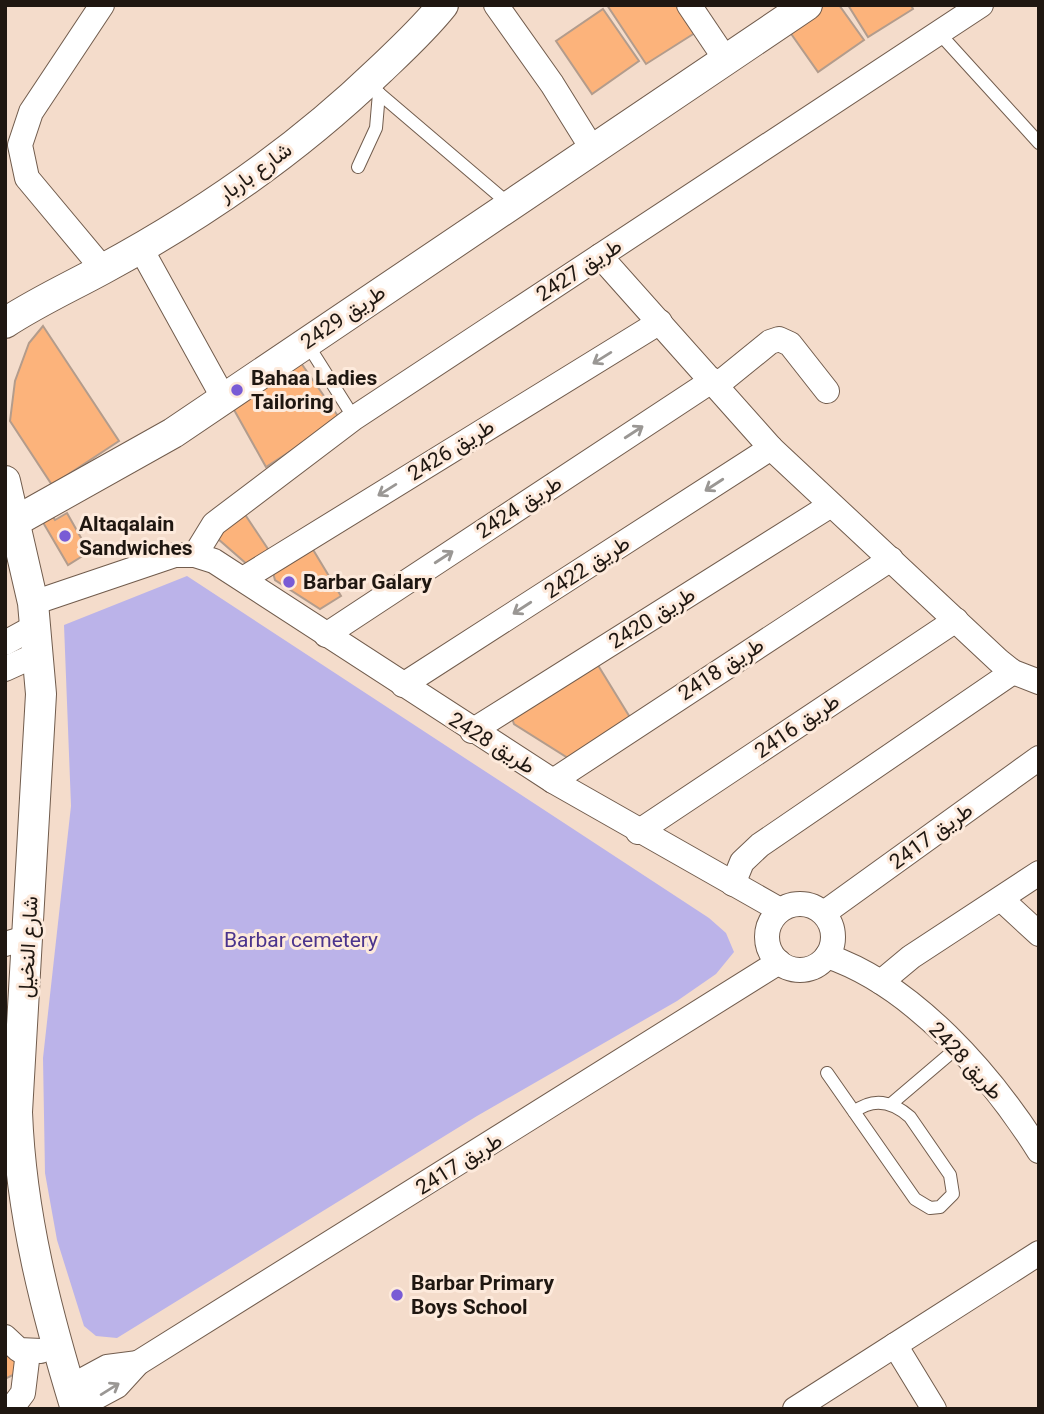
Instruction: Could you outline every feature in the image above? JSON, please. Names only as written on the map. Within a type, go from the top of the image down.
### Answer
[{"type":"street","points":[[102,5],[20,120],[21,153],[27,178],[103,269]]},
{"type":"street","name":"شارع باربار","points":[[5,323],[38,301],[103,269],[140,247],[271,162],[373,88],[443,5]]},
{"type":"street","points":[[496,5],[552,84],[593,150]]},
{"type":"street","points":[[689,5],[726,60]]},
{"type":"street","name":"طريق 2429","points":[[9,517],[173,433],[807,5]]},
{"type":"street","name":"طريق 2427","points":[[205,558],[214,524],[354,418],[981,5]]},
{"type":"street","points":[[140,247],[224,398]]},
{"type":"street","points":[[600,256],[771,448],[1013,672],[1039,682]]},
{"type":"street","name":"شارع باربار","points":[[5,345],[38,301]]},
{"type":"street","name":"طريق 2426","points":[[243,579],[660,322]]},
{"type":"street","name":"طريق 2424","points":[[326,635],[715,382],[770,342],[779,339],[790,344],[827,391]]},
{"type":"street","name":"طريق 2422","points":[[403,685],[771,448]]},
{"type":"street","name":"شارع النخيل","points":[[5,481],[9,517],[36,628],[41,694],[17,941],[11,1107],[30,1237],[74,1401]]},
{"type":"street","name":"طريق 2420","points":[[472,730],[831,505]]},
{"type":"street","points":[[5,643],[166,558],[205,558]]},
{"type":"street","name":"طريق 2428","points":[[205,558],[243,579],[553,781],[638,832],[780,910]]},
{"type":"street","name":"طريق 2418","points":[[553,781],[891,559]]},
{"type":"street","name":"طريق 2416","points":[[638,832],[956,620]]},
{"type":"street","points":[[5,668],[36,628]]},
{"type":"street","points":[[733,884],[742,863],[760,845],[1013,672]]},
{"type":"street","name":"طريق 2417","points":[[824,913],[1039,758]]},
{"type":"street","points":[[881,982],[911,957],[1039,873]]},
{"type":"street","points":[[1001,900],[1039,934]]},
{"type":"street","points":[[807,904],[824,913],[829,921],[833,939],[827,956],[819,964],[799,970],[779,962],[772,954],[767,936],[768,926],[780,910],[788,905],[807,904]]},
{"type":"street","name":"طريق 2428","points":[[827,956],[855,967],[881,982],[958,1048],[1006,1103],[1039,1151]]},
{"type":"street","name":"طريق 2417","points":[[74,1401],[107,1367],[138,1363],[779,962]]},
{"type":"street","points":[[794,1409],[1039,1252]]},
{"type":"street","points":[[5,1337],[19,1350],[28,1352],[44,1350],[57,1342]]},
{"type":"street","points":[[895,1345],[934,1409]]},
{"type":"street","points":[[11,1409],[23,1392],[28,1352]]},
{"type":"lane","points":[[939,33],[1039,143]]},
{"type":"lane","points":[[358,167],[376,128],[373,88]]},
{"type":"lane","points":[[373,88],[510,205]]},
{"type":"lane","points":[[306,342],[354,418]]},
{"type":"lane","points":[[891,1104],[958,1048]]},
{"type":"lane","points":[[827,1073],[854,1112],[915,1199],[921,1205],[940,1207],[953,1194],[950,1175],[910,1116],[891,1104],[871,1102],[854,1112]]},
{"type":"green space","name":"Barbar cemetery","points":[[187,576],[709,918],[726,933],[734,952],[716,974],[677,1001],[477,1116],[117,1338],[96,1336],[84,1326],[57,1240],[45,1173],[43,1058],[71,806],[64,625]]},
{"type":"building","points":[[607,5],[681,5],[698,31],[646,64]]},
{"type":"building","points":[[820,5],[839,5],[864,40],[818,72],[787,28]]},
{"type":"building","points":[[848,5],[911,5],[913,9],[868,37]]},
{"type":"building","points":[[603,9],[639,61],[592,94],[556,41]]},
{"type":"building","points":[[43,326],[119,441],[52,485],[10,421],[15,381],[29,343]]},
{"type":"building","points":[[301,363],[340,419],[266,467],[233,408]]},
{"type":"building","points":[[240,507],[270,552],[249,566],[217,538]]},
{"type":"building","name":"Altaqalain Sandwiches","points":[[67,513],[89,552],[68,565],[41,519],[51,514],[55,520]]},
{"type":"building","points":[[309,543],[341,596],[320,609],[275,580],[272,569]]},
{"type":"building","points":[[596,662],[631,719],[568,758],[514,724],[511,715]]},
{"type":"building","points":[[5,1342],[21,1371],[5,1379]]},
{"type":"place","name":"Bahaa Ladies Tailoring","points":[[237,390]]},
{"type":"place","name":"Altaqalain Sandwiches","points":[[65,536]]},
{"type":"place","name":"Barbar Galary","points":[[289,582]]},
{"type":"place","name":"Barbar Primary Boys School","points":[[397,1295]]}]
